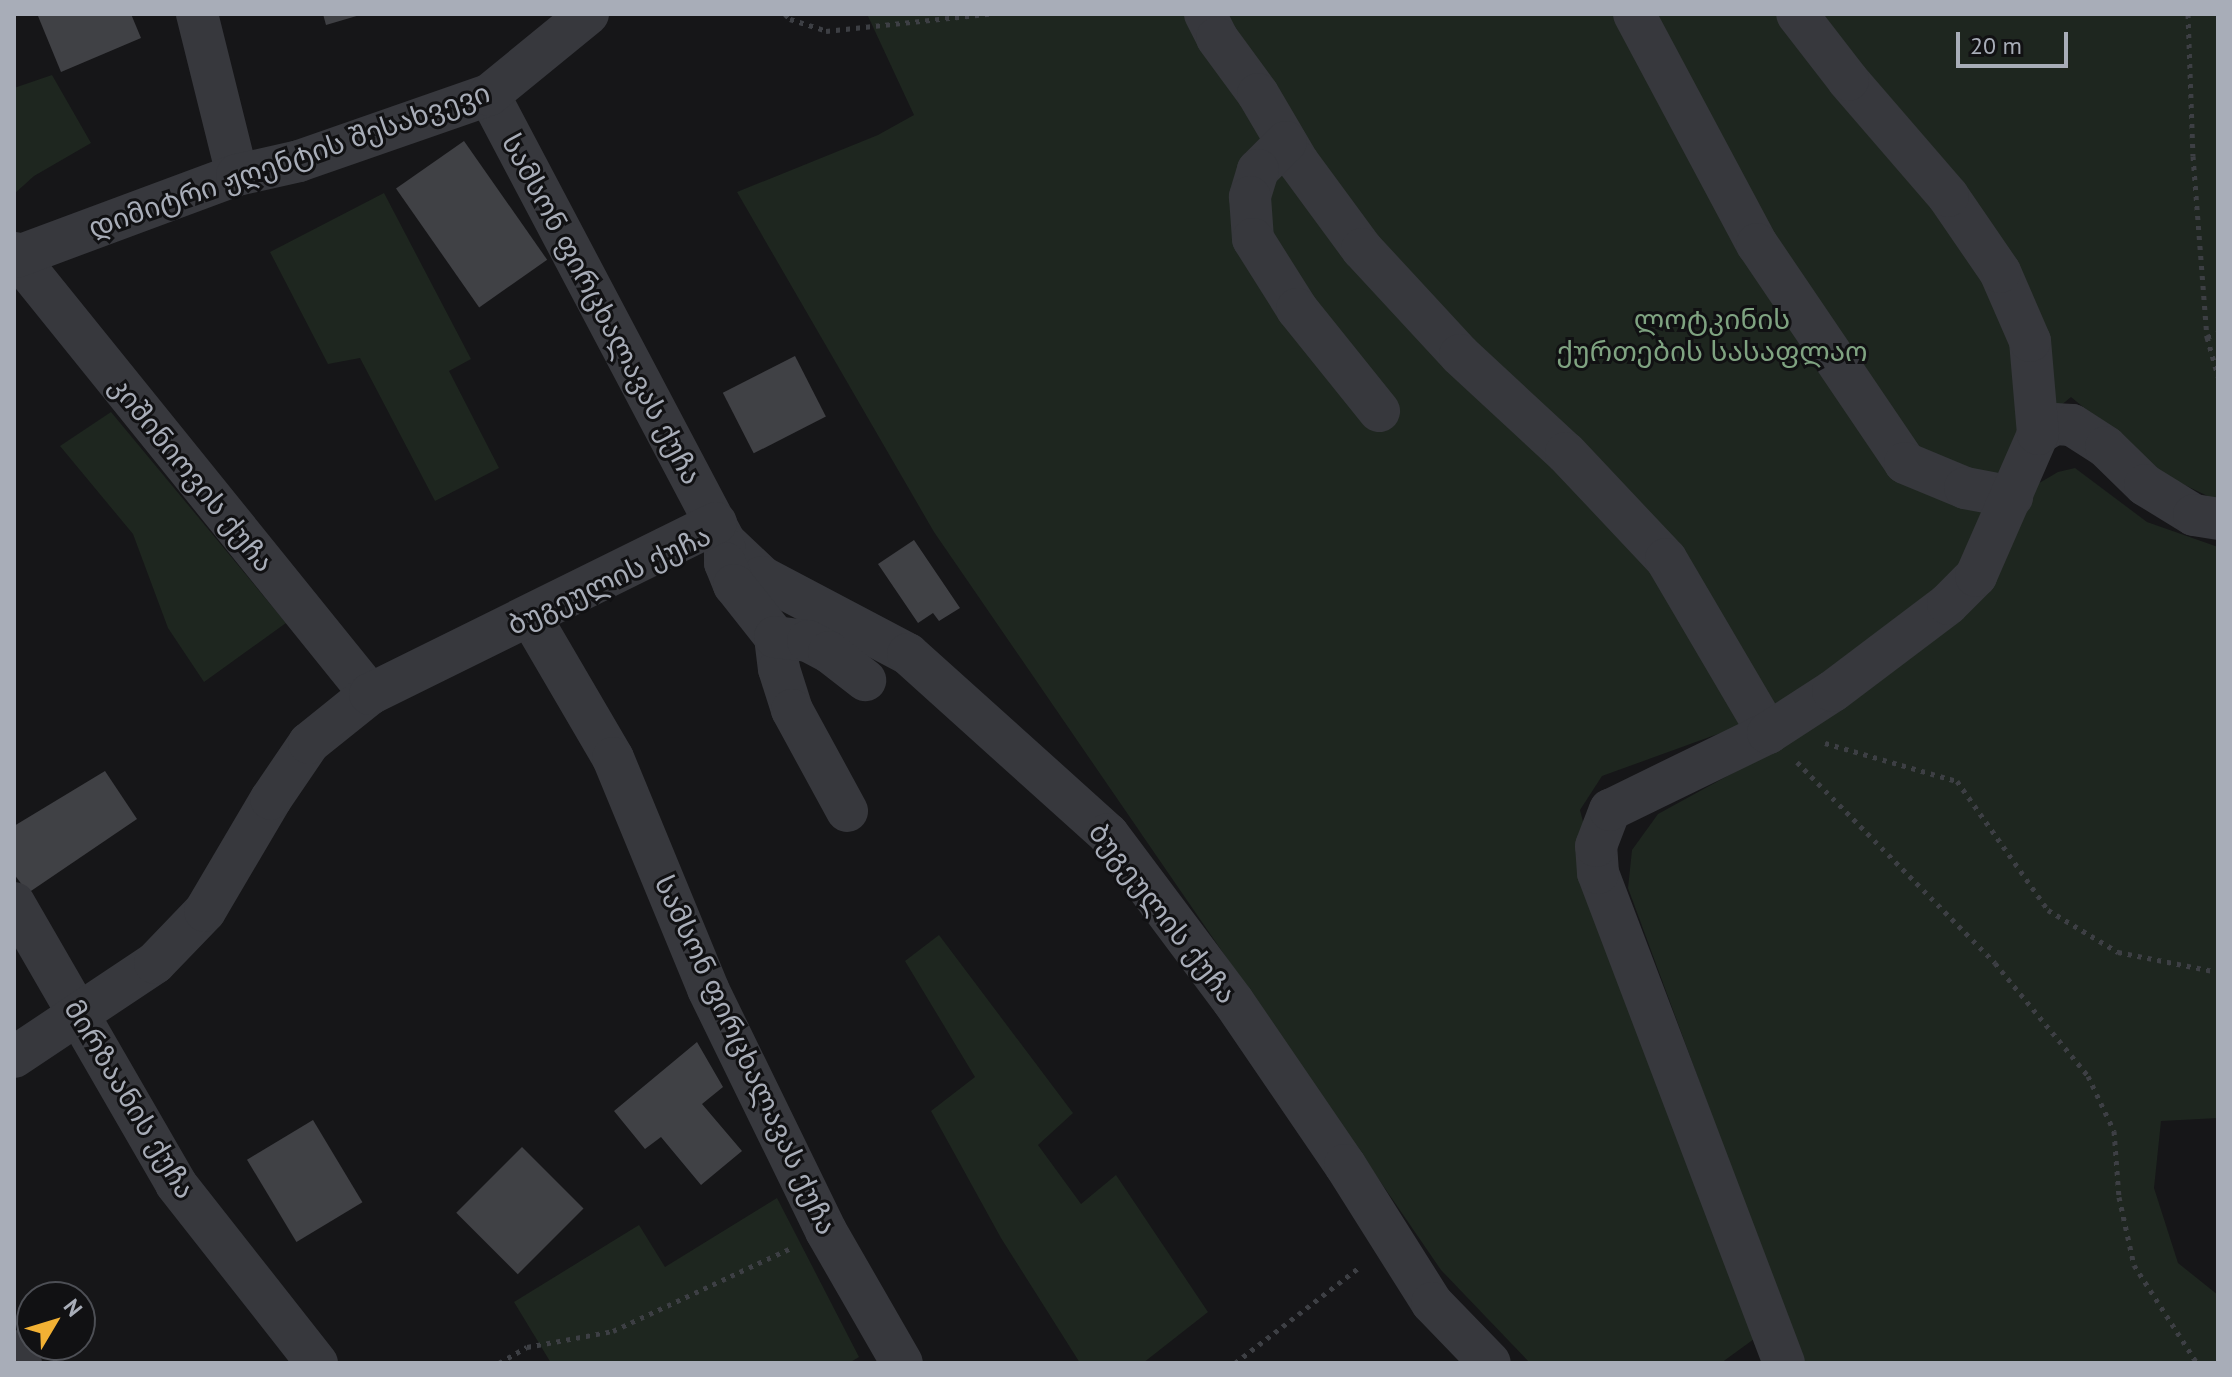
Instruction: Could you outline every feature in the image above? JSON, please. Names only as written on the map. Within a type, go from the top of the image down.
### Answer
[{"type":"street","points":[[197,14],[237,175]]},
{"type":"street","name":"დიმიტრი ჟღენტის შესახვევი","points":[[15,255],[237,175],[299,161],[489,95],[588,14]]},
{"type":"street","points":[[1205,14],[1217,38],[1258,94],[1286,142],[1372,259],[1460,355],[1566,453],[1666,559],[1768,733]]},
{"type":"street","points":[[1634,14],[1757,244],[1905,463],[1965,488],[2012,497]]},
{"type":"street","points":[[1784,1363],[1598,873],[1596,846],[1610,810],[1768,733],[1833,691],[1948,604],[1976,576],[2038,434],[2030,341],[2000,272],[1948,196],[1848,80],[1797,14]]},
{"type":"street","name":"სამსონ ფირცხალავას ქუჩა","points":[[489,95],[721,533]]},
{"type":"street","points":[[1286,142],[1258,170],[1250,197],[1253,239],[1297,309],[1379,411]]},
{"type":"street","name":"კიშინიოვის ქუჩა","points":[[15,255],[370,694]]},
{"type":"street","points":[[2038,434],[2054,424],[2072,425],[2106,447],[2145,485],[2194,515],[2218,519]]},
{"type":"street","points":[[721,533],[725,563],[734,585],[775,637],[779,669],[792,710],[847,811]]},
{"type":"street","name":"ბუგეულის ქუჩა","points":[[14,1057],[155,963],[205,911],[271,799],[309,743],[370,694],[530,616],[721,533],[762,577],[908,654],[1108,834],[1233,1001],[1432,1303],[1490,1363]]},
{"type":"street","name":"სამსონ ფირცხალავას ქუჩა","points":[[530,616],[613,758],[708,989],[826,1231],[902,1363]]},
{"type":"street","points":[[775,637],[808,641],[840,659],[865,680]]},
{"type":"street","name":"მირზაანის ქუჩა","points":[[14,903],[176,1184],[317,1363]]},
{"type":"street","points":[[14,1351],[21,1363]]},
{"type":"path","points":[[785,14],[790,19],[826,31],[989,14]]},
{"type":"path","points":[[2188,14],[2193,156],[2207,337],[2218,376]]},
{"type":"path","points":[[2207,337],[2218,333]]},
{"type":"path","points":[[1768,733],[1837,745],[1957,781],[2048,910],[2118,952],[2218,972]]},
{"type":"path","points":[[1768,733],[1995,963],[2088,1076],[2114,1131],[2119,1197],[2134,1265],[2197,1363]]},
{"type":"path","points":[[499,1363],[527,1347],[613,1331],[826,1231]]},
{"type":"path","points":[[1235,1363],[1392,1241]]},
{"type":"green space","name":"ლოტკინის ქურთების სასაფლაო","points":[[867,14],[2218,14],[2218,501],[2168,477],[2071,397],[2017,442],[1962,565],[1912,612],[1773,714],[1602,776],[1580,810],[1625,983],[1754,1339],[1721,1363],[1530,1363],[1441,1270],[934,532],[737,192],[878,135],[914,115]]},
{"type":"green space","points":[[52,75],[91,143],[34,176],[14,194],[14,88]]},
{"type":"green space","points":[[384,193],[471,359],[449,371],[499,468],[435,501],[360,358],[328,364],[270,252]]},
{"type":"green space","points":[[111,412],[286,623],[204,682],[168,628],[133,534],[60,446]]},
{"type":"green space","points":[[2075,468],[2147,522],[2218,547],[2218,1118],[2161,1121],[2154,1188],[2178,1263],[2218,1295],[2218,1363],[1803,1363],[1628,888],[1632,850],[1658,814],[1762,757],[1987,587],[2029,489],[2058,472]]},
{"type":"green space","points":[[939,935],[1073,1113],[1038,1145],[1081,1204],[1116,1175],[1208,1312],[1143,1363],[1080,1363],[1001,1238],[931,1111],[975,1077],[905,961]]},
{"type":"green space","points":[[777,1198],[859,1357],[849,1363],[551,1363],[514,1302],[639,1225],[665,1267]]},
{"type":"building","points":[[131,14],[141,38],[61,72],[38,16]]},
{"type":"building","points":[[323,14],[359,14],[360,15],[326,25]]},
{"type":"building","points":[[464,141],[547,260],[479,307],[396,189]]},
{"type":"building","points":[[795,356],[826,417],[754,453],[723,393]]},
{"type":"building","points":[[914,540],[960,608],[939,621],[933,613],[918,623],[878,564]]},
{"type":"building","points":[[105,771],[137,819],[28,893],[14,874],[14,826]]},
{"type":"building","points":[[697,1042],[723,1087],[702,1104],[742,1151],[701,1185],[661,1137],[645,1149],[614,1111]]},
{"type":"building","points":[[313,1120],[362,1202],[296,1242],[247,1160]]},
{"type":"building","points":[[522,1147],[584,1209],[518,1274],[456,1213]]}]
